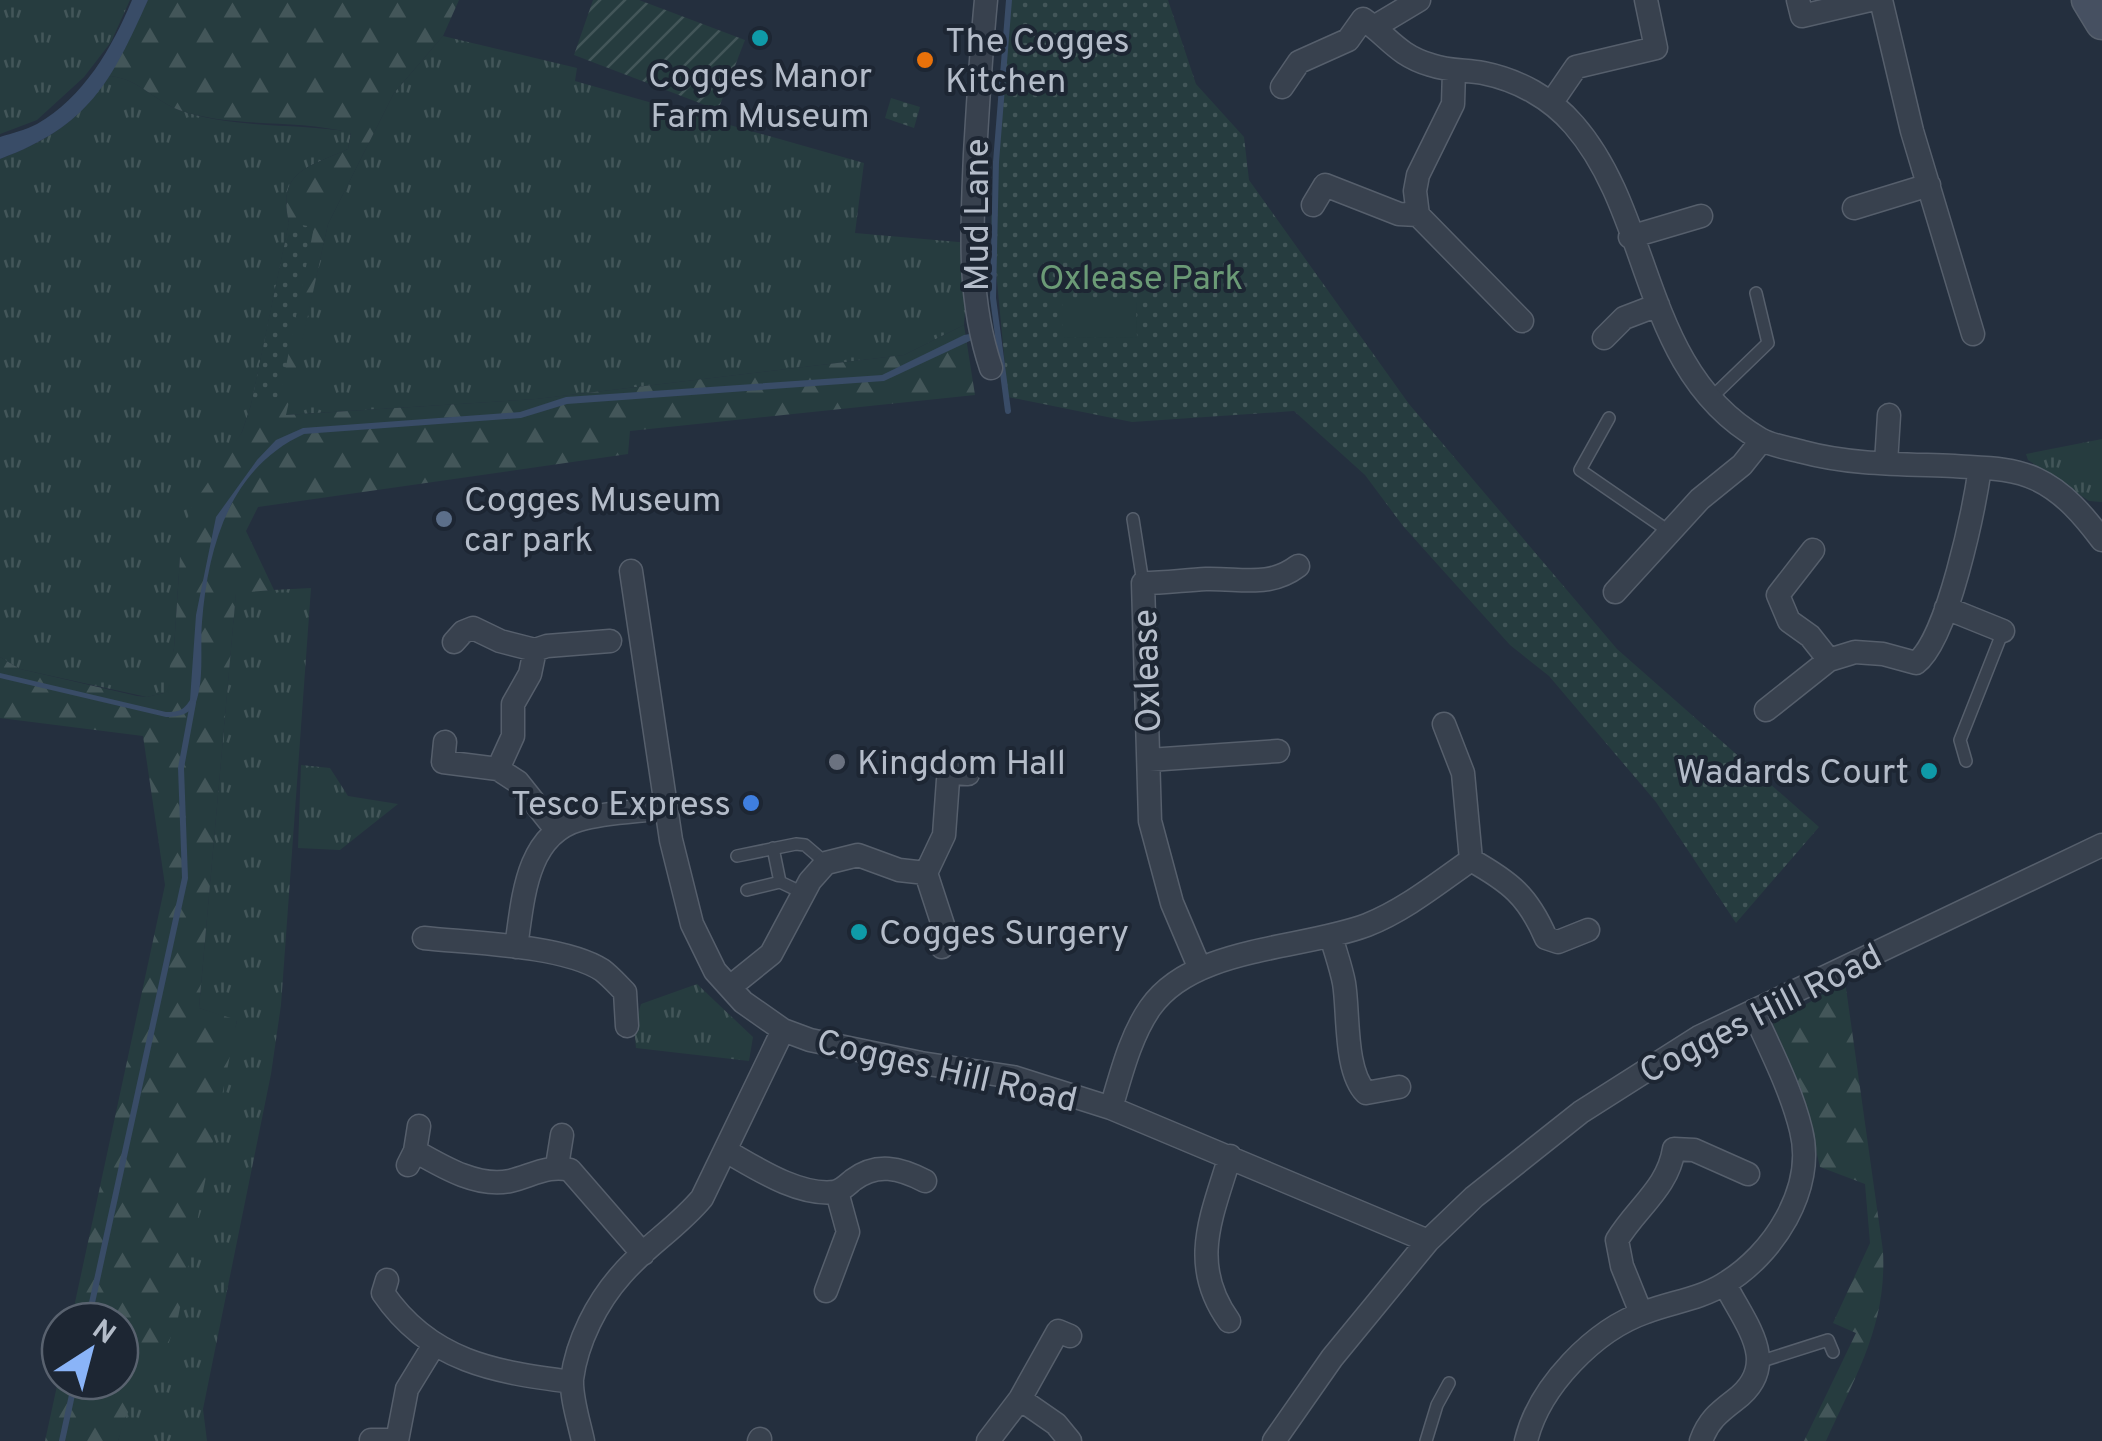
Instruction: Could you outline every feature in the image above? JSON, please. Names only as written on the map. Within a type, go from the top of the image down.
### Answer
[{"type":"street","name":"Mud Lane","points":[[986,0],[971,228],[973,293],[991,368]]},
{"type":"street","points":[[1282,87],[1299,62],[1348,40],[1364,15],[1419,0]]},
{"type":"street","points":[[1646,0],[1656,48]]},
{"type":"street","points":[[1798,0],[1802,16],[1870,0]]},
{"type":"street","points":[[1881,0],[1972,334]]},
{"type":"street","points":[[1364,15],[1386,42],[1402,53],[1430,65],[1507,79],[1552,102],[1593,149],[1609,175],[1658,305],[1692,376],[1710,399],[1762,440],[1820,456],[1980,468],[2034,477],[2054,488],[2101,537]]},
{"type":"street","points":[[1552,102],[1576,67],[1656,48],[1680,48]]},
{"type":"street","points":[[1454,70],[1453,104],[1418,175],[1418,216],[1522,321]]},
{"type":"street","points":[[1313,205],[1325,185],[1400,214],[1418,216]]},
{"type":"street","points":[[1854,208],[1929,185]]},
{"type":"street","points":[[1630,236],[1701,216]]},
{"type":"street","points":[[1604,338],[1624,318],[1658,305]]},
{"type":"street","points":[[1886,463],[1890,415]]},
{"type":"street","points":[[1615,592],[1700,500],[1742,465],[1762,440]]},
{"type":"street","points":[[1766,710],[1829,660],[1855,652],[1916,662],[1924,657],[1946,608],[1973,519],[1980,468]]},
{"type":"street","points":[[1813,550],[1778,596],[1788,621],[1810,636],[1829,660]]},
{"type":"street","name":"Cogges Hill Road","points":[[630,562],[666,808],[692,924],[715,971],[744,1002],[783,1030],[845,1049],[1013,1077],[1110,1108],[1428,1241],[1474,1198],[1581,1112],[1699,1037],[2102,845]]},
{"type":"street","name":"Oxlease","points":[[1200,969],[1172,903],[1150,821],[1142,583],[1219,579],[1265,582],[1284,577],[1298,566]]},
{"type":"street","points":[[1946,608],[2003,631]]},
{"type":"street","points":[[454,642],[473,628],[500,641],[536,650],[610,641]]},
{"type":"street","points":[[498,770],[513,736],[514,704],[530,674],[536,650]]},
{"type":"street","points":[[1444,724],[1463,772],[1471,860]]},
{"type":"street","name":"Oxlease","points":[[1149,760],[1278,752]]},
{"type":"street","points":[[443,763],[498,770],[518,782],[557,831]]},
{"type":"street","points":[[942,947],[943,925],[926,872],[944,834],[948,780],[953,773],[968,774]]},
{"type":"street","points":[[516,947],[532,865],[557,831],[579,820],[666,808]]},
{"type":"street","points":[[730,987],[771,954],[804,893],[826,863],[858,854],[899,870],[926,872]]},
{"type":"street","points":[[1471,860],[1521,893],[1546,938],[1558,942],[1588,930]]},
{"type":"street","points":[[1110,1108],[1140,1025],[1152,1004],[1200,969],[1368,924],[1410,902],[1471,860]]},
{"type":"street","points":[[1331,936],[1344,984],[1348,1037],[1358,1083],[1366,1093],[1399,1087]]},
{"type":"street","points":[[424,938],[516,947],[576,958],[602,970],[625,992],[627,1026]]},
{"type":"street","points":[[1526,1441],[1541,1402],[1564,1372],[1599,1338],[1641,1313],[1686,1301],[1725,1284],[1759,1254],[1791,1211],[1802,1177],[1802,1132],[1752,1010]]},
{"type":"street","points":[[583,1441],[572,1382],[591,1318],[622,1274],[692,1210],[726,1151],[750,1092],[783,1030]]},
{"type":"street","points":[[419,1126],[412,1158],[488,1182],[508,1182],[557,1166],[570,1170],[643,1254]]},
{"type":"street","points":[[557,1166],[562,1135]]},
{"type":"street","points":[[1641,1313],[1616,1240],[1659,1187],[1672,1163],[1674,1148],[1694,1150],[1748,1174]]},
{"type":"street","points":[[726,1151],[810,1190],[838,1192],[867,1171],[882,1168],[894,1168],[925,1181]]},
{"type":"street","points":[[1229,1321],[1208,1278],[1206,1240],[1208,1222],[1230,1156]]},
{"type":"street","points":[[826,1290],[848,1232],[838,1192]]},
{"type":"street","points":[[1274,1441],[1332,1358],[1428,1241]]},
{"type":"street","points":[[386,1280],[384,1293],[394,1310],[434,1345],[458,1359],[518,1375],[572,1382]]},
{"type":"street","points":[[1701,1441],[1706,1426],[1717,1413],[1746,1392],[1759,1362],[1755,1335],[1725,1284]]},
{"type":"street","points":[[988,1441],[1020,1399],[1058,1330],[1070,1336]]},
{"type":"street","points":[[371,1440],[397,1441],[407,1389],[434,1345]]},
{"type":"street","points":[[1020,1399],[1056,1424],[1070,1441]]},
{"type":"lane","points":[[1710,399],[1768,343],[1756,293]]},
{"type":"lane","points":[[1610,418],[1580,470],[1670,532]]},
{"type":"lane","name":"Oxlease","points":[[1133,519],[1142,583]]},
{"type":"lane","points":[[1966,761],[1960,740],[2003,631]]},
{"type":"lane","points":[[737,856],[805,845],[826,863]]},
{"type":"lane","points":[[773,848],[780,882]]},
{"type":"lane","points":[[748,890],[780,882],[804,893]]},
{"type":"lane","points":[[1759,1362],[1828,1340],[1833,1352]]},
{"type":"lane","points":[[1426,1441],[1436,1405],[1449,1383]]},
{"type":"green space","points":[[0,0],[130,0],[111,42],[84,77],[37,120],[0,134]]},
{"type":"green space","points":[[148,0],[459,0],[443,36],[394,93],[328,224],[286,415],[536,399],[904,355],[964,325],[975,395],[630,431],[628,454],[258,507],[246,531],[274,590],[236,593],[199,1008],[237,1020],[176,1328],[140,1391],[140,1301],[75,1301],[165,885],[143,736],[0,718],[0,657],[20,669],[137,696],[164,693],[174,648],[180,557],[190,509],[242,432],[251,405],[289,223],[287,192],[308,167],[348,149],[351,133],[200,116],[170,106],[129,81],[109,76]]},
{"type":"green space","points":[[593,0],[639,0],[745,40],[718,110],[574,55]]},
{"type":"green space","name":"Oxlease Park","points":[[1009,0],[1168,0],[1196,84],[1244,137],[1249,180],[1409,404],[1617,649],[1819,827],[1736,923],[1656,802],[1549,676],[1510,645],[1403,526],[1365,475],[1294,411],[1132,422],[1008,397],[991,218]]},
{"type":"green space","points":[[443,36],[577,68],[575,81],[864,163],[855,233],[970,243],[964,325],[904,355],[536,399],[285,415],[328,224],[394,93]]},
{"type":"green space","points":[[109,76],[129,81],[170,106],[200,116],[351,132],[348,149],[308,167],[287,192],[289,223],[251,405],[242,432],[219,469],[180,557],[174,648],[167,688],[164,693],[147,697],[20,669],[0,657],[0,159],[62,127],[87,105]]},
{"type":"green space","points":[[891,98],[920,107],[914,128],[885,118]]},
{"type":"green space","points":[[289,223],[314,227],[280,396],[251,405]]},
{"type":"green space","points":[[1063,301],[1136,301],[1137,338],[1063,337]]},
{"type":"green space","points":[[2102,439],[2102,502],[2089,501],[2028,460],[2026,454]]},
{"type":"green space","points":[[311,588],[281,1005],[271,1074],[203,1409],[207,1441],[118,1441],[129,1401],[140,1401],[140,1363],[237,1021],[199,1008],[236,592]]},
{"type":"green space","points":[[301,765],[330,768],[348,796],[398,804],[340,850],[298,848]]},
{"type":"green space","points":[[1845,981],[1883,1251],[1883,1278],[1867,1349],[1826,1441],[1804,1441],[1856,1333],[1833,1323],[1870,1243],[1865,1184],[1820,1167],[1801,1089],[1773,1024]]},
{"type":"green space","points":[[697,984],[753,1037],[749,1061],[636,1048],[634,1027],[641,1004]]},
{"type":"green space","points":[[54,1401],[135,1401],[118,1441],[45,1441]]},
{"type":"water","points":[[132,0],[148,0],[122,55],[94,98],[55,132],[0,159],[0,137],[37,124],[82,86],[106,53]]},
{"type":"water","points":[[975,333],[974,339],[884,381],[567,404],[521,418],[304,434],[258,467],[241,488],[217,538],[205,593],[199,690],[189,711],[166,717],[0,678],[0,673],[166,712],[182,709],[190,700],[196,615],[216,517],[276,440],[303,428],[520,412],[566,397],[882,375]]},
{"type":"waterway","points":[[1008,411],[993,298],[996,162],[1009,0]]},
{"type":"waterway","points":[[92,1301],[185,878],[181,768],[193,703]]},
{"type":"waterway","points":[[62,1441],[71,1401]]},
{"type":"place","name":"Cogges Manor Farm Museum","points":[[760,38]]},
{"type":"place","name":"The Cogges Kitchen","points":[[925,60]]},
{"type":"place","name":"Cogges Museum car park","points":[[444,519]]},
{"type":"place","name":"Kingdom Hall","points":[[837,762]]},
{"type":"place","name":"Wadards Court","points":[[1929,771]]},
{"type":"place","name":"Tesco Express","points":[[751,803]]},
{"type":"place","name":"Cogges Surgery","points":[[859,932]]}]
